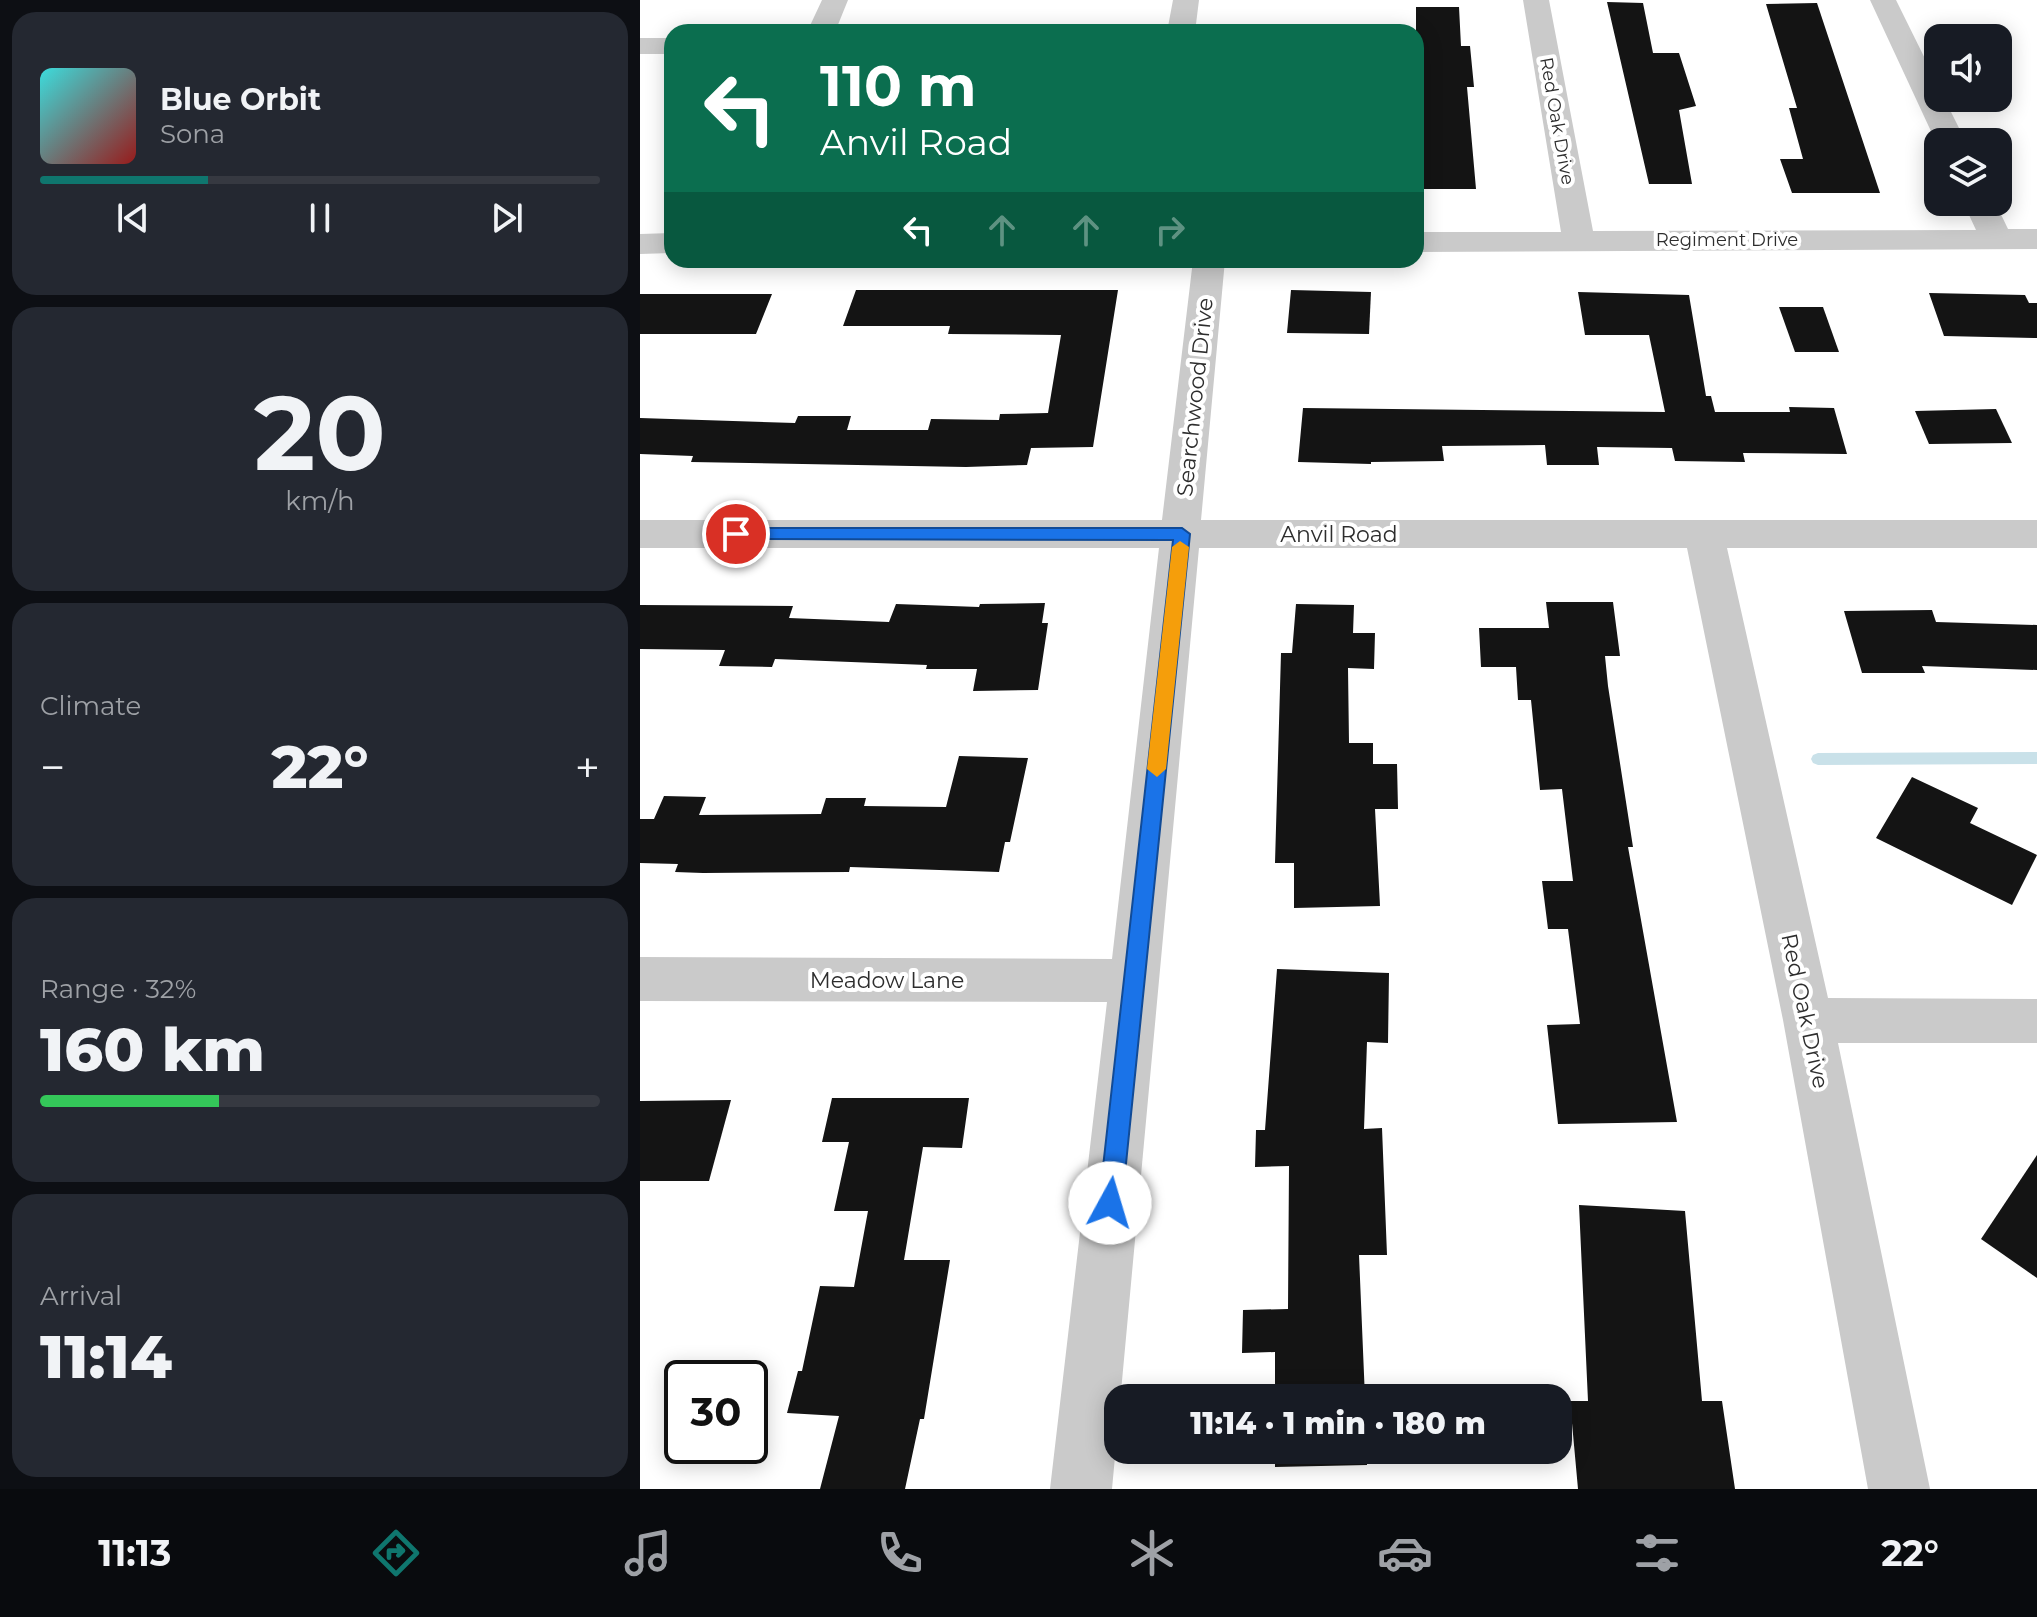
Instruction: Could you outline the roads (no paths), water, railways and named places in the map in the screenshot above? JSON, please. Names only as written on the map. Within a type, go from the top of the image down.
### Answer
[{"type":"street","points":[[824,24],[835,0]]},
{"type":"street","points":[[1182,24],[1186,0]]},
{"type":"street","name":"Red Oak Drive","points":[[1536,0],[1579,241]]},
{"type":"street","points":[[1883,0],[1944,128]]},
{"type":"street","points":[[640,46],[664,46]]},
{"type":"street","points":[[1985,216],[1996,239]]},
{"type":"street","name":"Regiment Drive","points":[[1424,242],[2037,239]]},
{"type":"street","points":[[640,244],[664,243]]},
{"type":"street","name":"Searchwood Drive","points":[[1081,1489],[1208,268]]},
{"type":"street","name":"Anvil Road","points":[[640,534],[2037,534]]},
{"type":"street","name":"Red Oak Drive","points":[[1704,534],[1808,1020],[1899,1489]]},
{"type":"street","name":"Meadow Lane","points":[[640,979],[1134,981]]},
{"type":"street","points":[[1808,1020],[2037,1021]]},
{"type":"waterway","points":[[1818,759],[2037,758]]}]
